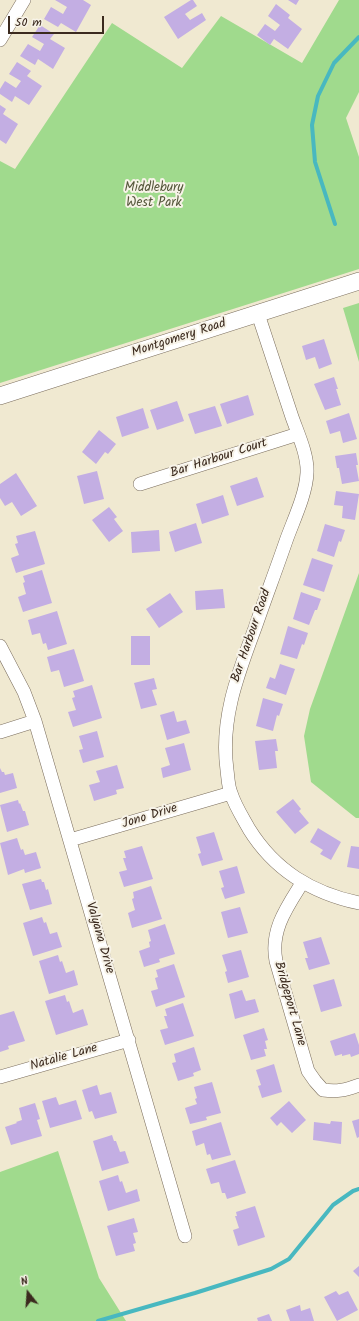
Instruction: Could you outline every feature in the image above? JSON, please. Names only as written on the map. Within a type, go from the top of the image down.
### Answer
[{"type":"street","points":[[0,40],[24,0]]},
{"type":"street","name":"Montgomery Road","points":[[0,396],[359,281]]},
{"type":"street","name":"Bar Harbour Road","points":[[258,314],[298,434],[306,463],[306,483],[237,677],[229,706],[225,729],[224,752],[231,793],[255,839],[269,856],[285,871],[302,883],[324,893],[343,900],[359,903]]},
{"type":"street","name":"Bar Harbour Court","points":[[140,484],[298,434]]},
{"type":"street","name":"Valyana Drive","points":[[0,646],[24,692],[35,721],[185,1236]]},
{"type":"street","points":[[0,732],[35,721]]},
{"type":"street","name":"Jono Drive","points":[[70,840],[231,793]]},
{"type":"street","name":"Bridgeport Lane","points":[[302,883],[278,926],[274,942],[276,961],[308,1071],[323,1090],[339,1092],[359,1085]]},
{"type":"street","name":"Natalie Lane","points":[[0,1077],[128,1040]]},
{"type":"green space","name":"Middlebury West Park","points":[[339,0],[359,0],[359,92],[346,118],[359,157],[359,269],[0,383],[0,161],[15,169],[112,23],[182,68],[221,16],[302,63]]},
{"type":"green space","points":[[359,303],[359,362],[343,308]]},
{"type":"green space","points":[[359,573],[359,818],[356,818],[311,782],[304,736],[310,709]]},
{"type":"green space","points":[[58,1151],[99,1278],[126,1321],[0,1321],[0,1172]]},
{"type":"building","points":[[55,0],[83,0],[91,5],[76,32],[61,23],[58,27],[44,19],[51,7],[63,14],[67,7]]},
{"type":"building","points":[[193,0],[197,6],[185,14],[190,20],[202,13],[206,20],[178,39],[164,17]]},
{"type":"building","points":[[288,0],[299,0],[296,5]]},
{"type":"building","points":[[276,4],[290,15],[288,18],[302,29],[288,49],[274,39],[270,45],[257,35],[265,24],[275,31],[280,25],[268,16]]},
{"type":"building","points":[[40,25],[54,34],[50,39],[65,48],[53,69],[38,59],[35,65],[20,56],[28,44],[40,51],[44,44],[32,37]]},
{"type":"building","points":[[17,62],[31,71],[27,76],[42,86],[29,105],[15,96],[12,102],[0,94],[0,89],[5,81],[16,88],[21,81],[9,74]]},
{"type":"building","points":[[0,105],[6,109],[3,114],[18,124],[6,144],[0,140]]},
{"type":"building","points":[[324,339],[332,364],[319,369],[315,357],[306,360],[302,346]]},
{"type":"building","points":[[334,377],[341,405],[325,410],[314,384]]},
{"type":"building","points":[[248,395],[254,415],[227,424],[220,404]]},
{"type":"building","points":[[177,401],[184,421],[157,430],[150,410]]},
{"type":"building","points":[[215,406],[222,426],[195,434],[188,414]]},
{"type":"building","points":[[143,408],[149,428],[122,437],[116,417]]},
{"type":"building","points":[[349,413],[357,439],[343,443],[340,431],[330,434],[326,421]]},
{"type":"building","points":[[99,430],[116,444],[108,454],[105,452],[96,464],[82,452]]},
{"type":"building","points":[[356,453],[358,465],[356,465],[359,481],[342,484],[335,456]]},
{"type":"building","points":[[97,471],[104,499],[84,504],[77,476]]},
{"type":"building","points":[[16,473],[37,506],[21,516],[12,502],[5,506],[0,498],[0,484]]},
{"type":"building","points":[[257,477],[264,497],[237,506],[230,486]]},
{"type":"building","points":[[336,491],[359,494],[355,520],[342,518],[343,506],[334,505]]},
{"type":"building","points":[[223,495],[229,515],[202,524],[196,504]]},
{"type":"building","points":[[109,507],[117,517],[114,519],[123,531],[109,542],[92,520]]},
{"type":"building","points":[[196,523],[202,543],[175,552],[169,532]]},
{"type":"building","points":[[325,524],[345,530],[341,542],[339,541],[334,557],[317,551]]},
{"type":"building","points":[[159,530],[160,551],[132,553],[131,532]]},
{"type":"building","points":[[35,531],[45,564],[16,573],[11,558],[19,555],[15,544],[18,543],[16,536]]},
{"type":"building","points":[[312,558],[333,565],[324,592],[303,585]]},
{"type":"building","points":[[42,570],[52,603],[23,612],[18,597],[26,594],[23,576]]},
{"type":"building","points":[[223,589],[225,608],[196,610],[195,591]]},
{"type":"building","points":[[301,592],[321,599],[309,625],[293,619]]},
{"type":"building","points":[[170,593],[183,612],[159,628],[146,609]]},
{"type":"building","points":[[57,611],[67,644],[48,650],[46,643],[43,644],[40,633],[32,635],[28,620]]},
{"type":"building","points":[[288,626],[308,633],[304,645],[302,644],[297,659],[280,654]]},
{"type":"building","points":[[131,636],[150,636],[150,665],[131,665]]},
{"type":"building","points":[[74,649],[84,681],[64,687],[59,670],[51,672],[47,657]]},
{"type":"building","points":[[280,664],[295,669],[286,695],[266,688],[270,677],[275,679]]},
{"type":"building","points":[[154,678],[157,689],[152,690],[157,705],[141,709],[134,683]]},
{"type":"building","points":[[92,685],[102,718],[73,727],[68,712],[76,710],[72,698],[75,697],[73,691]]},
{"type":"building","points":[[263,698],[283,704],[279,716],[277,715],[273,731],[256,726]]},
{"type":"building","points":[[174,711],[177,722],[186,720],[190,733],[167,740],[160,715]]},
{"type":"building","points":[[97,731],[104,757],[83,763],[79,750],[83,749],[79,736]]},
{"type":"building","points":[[276,739],[278,751],[275,751],[277,768],[259,770],[255,741]]},
{"type":"building","points":[[184,743],[191,770],[163,778],[161,768],[170,765],[165,748]]},
{"type":"building","points":[[117,765],[124,788],[116,790],[117,794],[94,801],[89,785],[100,782],[96,771]]},
{"type":"building","points":[[0,768],[5,775],[13,773],[17,788],[0,793]]},
{"type":"building","points":[[293,799],[301,809],[299,811],[309,823],[295,834],[276,812]]},
{"type":"building","points":[[18,800],[23,811],[25,811],[29,825],[7,832],[0,805]]},
{"type":"building","points":[[318,828],[341,842],[331,860],[320,854],[323,850],[310,842]]},
{"type":"building","points":[[214,832],[223,860],[202,866],[198,854],[201,853],[196,837]]},
{"type":"building","points":[[17,838],[21,850],[23,849],[25,855],[36,852],[41,868],[25,873],[24,869],[8,875],[0,843]]},
{"type":"building","points":[[142,846],[153,879],[124,887],[119,872],[127,870],[123,858],[126,858],[124,851]]},
{"type":"building","points":[[351,846],[359,847],[359,869],[347,867]]},
{"type":"building","points":[[237,866],[245,893],[225,899],[221,888],[224,887],[219,871]]},
{"type":"building","points":[[41,879],[42,882],[44,882],[46,890],[48,889],[52,904],[30,910],[22,884]]},
{"type":"building","points":[[151,886],[162,919],[132,928],[128,913],[135,910],[132,899],[134,898],[133,892]]},
{"type":"building","points":[[240,907],[248,933],[228,938],[221,912]]},
{"type":"building","points":[[42,917],[44,923],[46,922],[50,934],[57,932],[62,947],[33,956],[23,923]]},
{"type":"building","points":[[165,924],[175,954],[159,959],[160,962],[144,967],[139,951],[150,947],[149,942],[151,941],[148,930]]},
{"type":"building","points":[[321,937],[330,964],[309,970],[305,958],[308,958],[303,942]]},
{"type":"building","points":[[241,950],[249,977],[228,983],[225,972],[227,971],[222,955]]},
{"type":"building","points":[[58,955],[60,962],[62,961],[66,973],[74,970],[78,985],[49,994],[39,961]]},
{"type":"building","points":[[174,964],[185,997],[156,1007],[151,991],[158,989],[155,978],[158,977],[156,970]]},
{"type":"building","points":[[334,979],[342,1006],[321,1012],[313,985]]},
{"type":"building","points":[[242,990],[246,1001],[255,999],[259,1012],[235,1019],[229,994]]},
{"type":"building","points":[[65,995],[67,1002],[69,1001],[73,1013],[83,1009],[88,1025],[56,1035],[45,1001]]},
{"type":"building","points":[[183,1003],[194,1036],[165,1045],[160,1030],[168,1028],[164,1016],[167,1016],[165,1009]]},
{"type":"building","points":[[14,1011],[25,1041],[8,1046],[9,1049],[0,1052],[0,1015]]},
{"type":"building","points":[[264,1028],[268,1040],[265,1041],[267,1049],[264,1049],[266,1056],[251,1060],[243,1035]]},
{"type":"building","points":[[355,1033],[359,1045],[359,1054],[351,1057],[350,1054],[335,1056],[330,1041]]},
{"type":"building","points":[[194,1047],[201,1070],[193,1073],[194,1076],[178,1081],[172,1063],[176,1062],[174,1054]]},
{"type":"building","points":[[274,1064],[282,1092],[262,1098],[258,1086],[261,1085],[256,1070]]},
{"type":"building","points":[[212,1082],[221,1113],[206,1117],[207,1120],[190,1124],[185,1108],[197,1104],[194,1087]]},
{"type":"building","points":[[97,1085],[100,1095],[111,1092],[117,1113],[95,1119],[92,1111],[89,1112],[82,1090]]},
{"type":"building","points":[[56,1097],[59,1105],[76,1100],[82,1119],[50,1128],[42,1101]]},
{"type":"building","points":[[289,1101],[306,1120],[292,1133],[281,1122],[277,1126],[270,1118]]},
{"type":"building","points":[[35,1103],[40,1119],[37,1120],[42,1136],[11,1145],[5,1127],[22,1120],[19,1108]]},
{"type":"building","points":[[359,1119],[359,1137],[357,1138],[352,1121]]},
{"type":"building","points":[[331,1121],[342,1122],[341,1144],[313,1140],[314,1122],[330,1124]]},
{"type":"building","points":[[221,1122],[231,1155],[212,1160],[210,1154],[207,1155],[204,1143],[196,1146],[192,1131]]},
{"type":"building","points":[[112,1135],[120,1152],[125,1151],[129,1163],[102,1171],[93,1141]]},
{"type":"building","points":[[235,1160],[246,1193],[227,1199],[225,1193],[222,1193],[219,1182],[211,1184],[206,1169]]},
{"type":"building","points":[[118,1175],[120,1182],[122,1181],[126,1193],[137,1189],[140,1201],[108,1211],[99,1181]]},
{"type":"building","points":[[255,1206],[265,1237],[238,1246],[233,1230],[239,1228],[235,1216],[237,1216],[236,1212]]},
{"type":"building","points":[[134,1218],[138,1232],[133,1233],[136,1243],[133,1244],[135,1251],[116,1256],[107,1226]]},
{"type":"building","points":[[359,1266],[359,1277],[353,1271]]},
{"type":"building","points":[[336,1291],[339,1295],[348,1291],[358,1310],[337,1321],[324,1297]]},
{"type":"building","points":[[300,1305],[301,1311],[310,1308],[314,1321],[290,1321],[286,1310]]},
{"type":"building","points":[[269,1314],[272,1321],[258,1321],[257,1318]]},
{"type":"waterway","points":[[335,224],[315,162],[312,125],[318,96],[334,63],[359,37]]},
{"type":"waterway","points":[[98,1321],[271,1269],[289,1259],[333,1205],[353,1191],[359,1189]]}]
